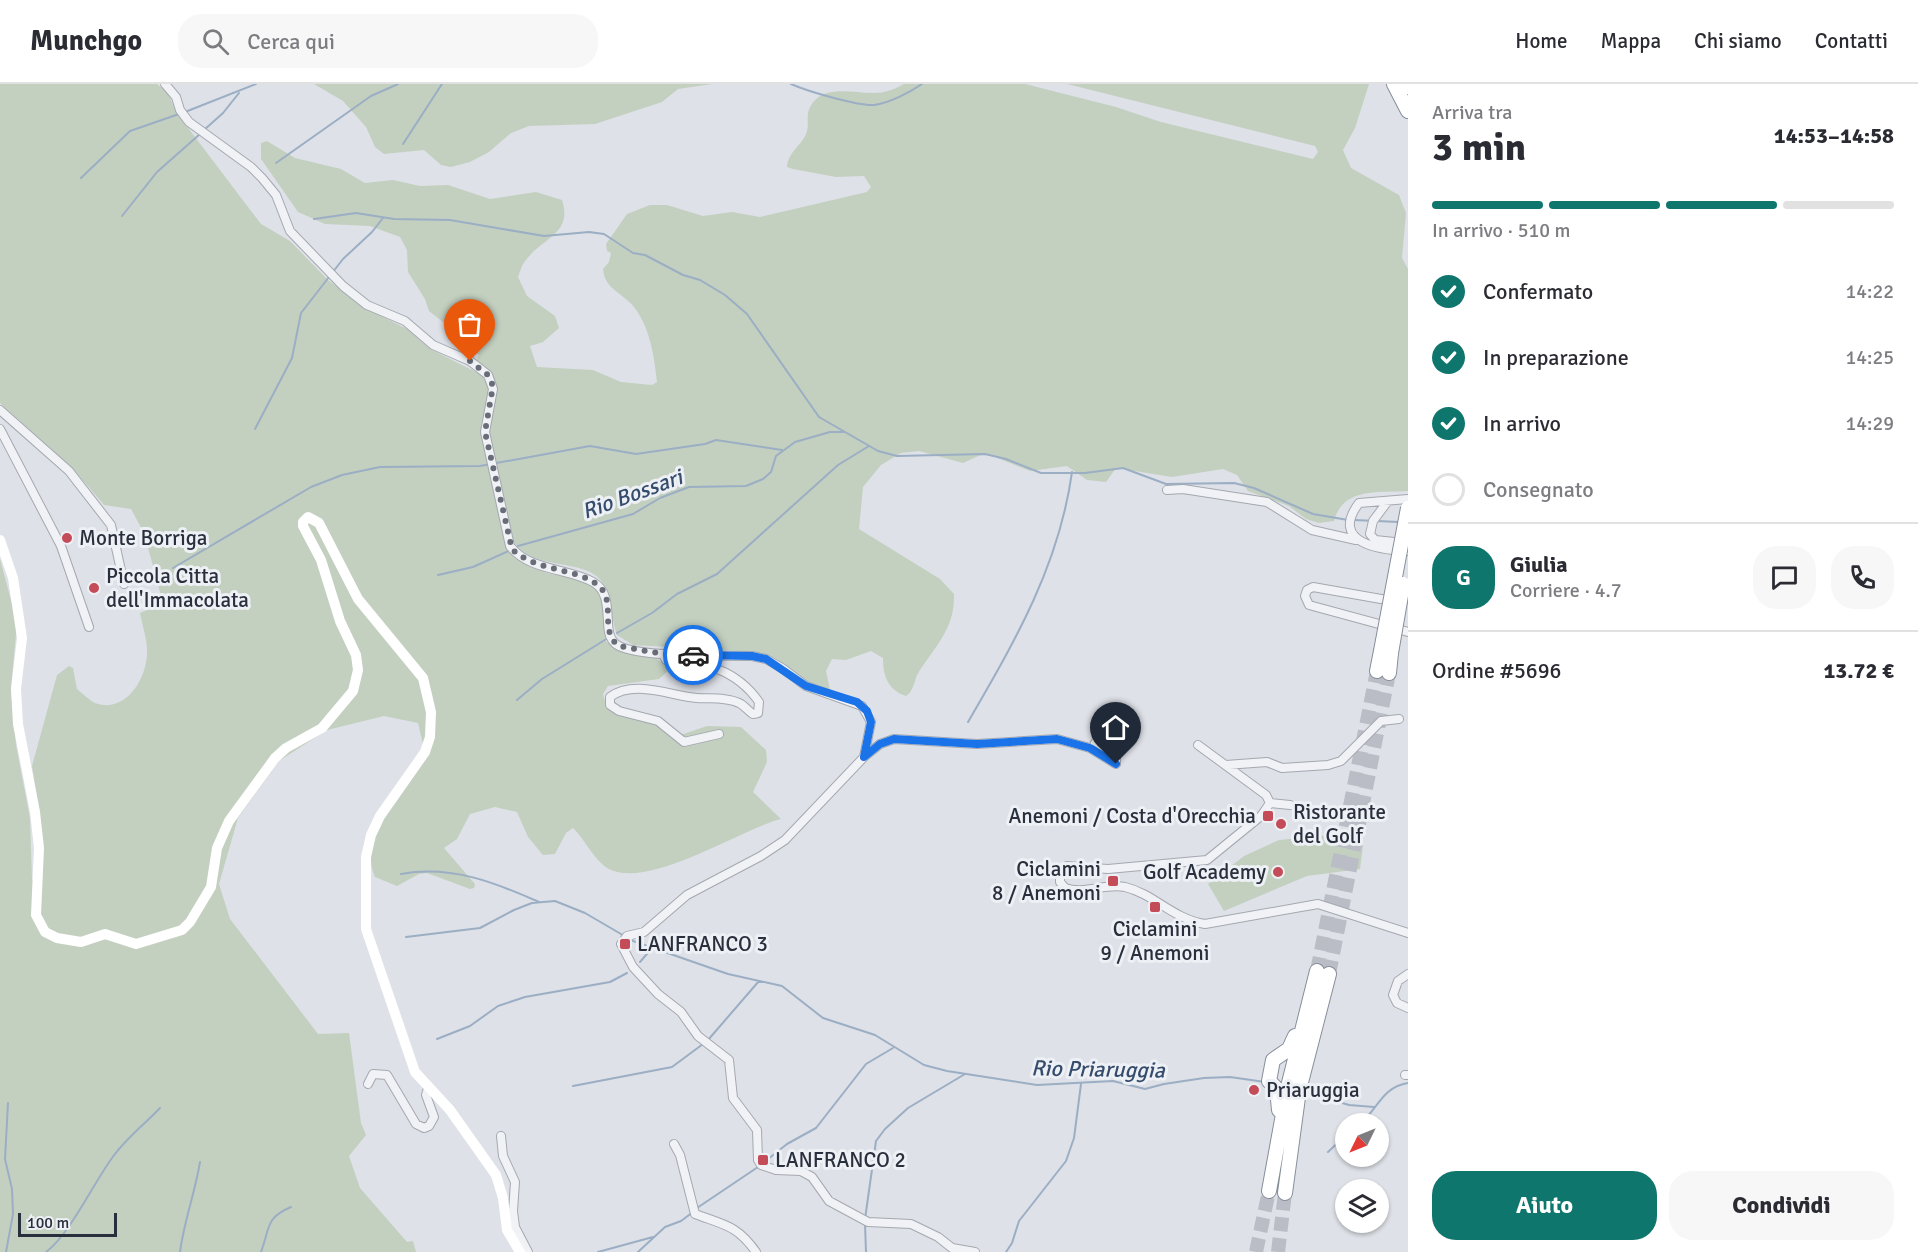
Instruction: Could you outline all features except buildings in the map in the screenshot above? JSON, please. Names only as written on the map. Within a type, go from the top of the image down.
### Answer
[{"type":"highway","points":[[1394,84],[1408,111]]},
{"type":"highway","points":[[1383,672],[1408,508]]},
{"type":"highway","points":[[1386,652],[1408,552]]},
{"type":"highway","points":[[1286,1193],[1299,1090],[1323,973],[1308,1006],[1290,1049],[1273,1060],[1269,1081],[1277,1089],[1280,1100],[1270,1185],[1288,1087],[1308,1006]]},
{"type":"main road","points":[[0,540],[13,578],[22,638],[16,689],[18,724],[37,830],[36,915],[45,932],[57,938],[81,942],[105,934],[136,944],[182,930],[190,922],[211,887],[218,848],[229,821],[275,758],[286,747],[322,728],[353,691],[358,670],[356,655],[340,621],[321,560],[303,526],[308,517],[319,523],[358,599],[370,617],[418,669],[428,690],[432,727],[425,752],[380,816],[371,835],[366,857],[368,897],[366,929],[415,1072],[454,1116],[472,1145],[496,1175],[503,1198],[507,1230],[520,1252]]},
{"type":"street","points":[[165,84],[176,97],[180,110],[189,122],[251,167],[262,178],[276,195],[290,231],[344,286],[367,305],[405,321],[433,345],[470,361],[488,375],[493,390],[485,432],[510,546],[531,561],[589,580],[600,587],[605,595],[609,634],[617,645],[663,654],[752,656],[766,659],[806,686],[857,702],[867,711],[871,722],[864,757]]},
{"type":"street","points":[[0,410],[69,471],[111,525],[124,584]]},
{"type":"street","points":[[0,429],[61,546],[89,627]]},
{"type":"street","points":[[1167,490],[1183,489],[1268,502],[1312,530],[1379,548],[1408,552]]},
{"type":"street","points":[[1356,540],[1352,534],[1350,520],[1359,503],[1408,499]]},
{"type":"street","points":[[1388,501],[1373,520],[1370,534],[1375,540],[1383,542],[1408,543]]},
{"type":"street","points":[[1408,599],[1381,599],[1313,587],[1307,590],[1305,596],[1309,605],[1319,609],[1408,632]]},
{"type":"street","points":[[663,654],[666,660],[709,667],[736,676],[759,702],[758,713],[753,714],[741,704],[732,701],[689,697],[665,691],[621,691],[610,697],[610,705],[619,711],[658,721],[684,742],[719,734]]},
{"type":"street","points":[[1226,765],[1267,762],[1282,768],[1328,765],[1341,761],[1381,721],[1399,719]]},
{"type":"street","points":[[975,1252],[951,1248],[938,1237],[911,1224],[868,1222],[829,1201],[812,1177],[801,1171],[776,1170],[761,1164],[758,1160],[757,1130],[733,1098],[729,1060],[698,1036],[681,1012],[658,994],[633,967],[621,944],[627,936],[644,932],[687,895],[761,856],[785,840],[864,757],[880,744],[894,739],[977,744],[1057,739],[1090,748],[1116,764],[1116,756],[1095,743]]},
{"type":"street","points":[[1198,745],[1266,795],[1270,803]]},
{"type":"street","points":[[1270,803],[1290,805]]},
{"type":"street","points":[[1270,803],[1261,816],[1207,860],[1108,869],[1071,865],[1061,870],[1059,879],[1068,890],[1127,888],[1190,921],[1205,924],[1318,904],[1408,933]]},
{"type":"street","points":[[1408,974],[1398,981],[1393,994],[1397,1003],[1408,1008]]},
{"type":"street","points":[[368,1084],[373,1074],[387,1075],[416,1124],[424,1128],[429,1126],[434,1117],[426,1095],[428,1088]]},
{"type":"street","points":[[501,1136],[503,1156],[516,1182],[513,1210],[515,1227],[528,1252]]},
{"type":"street","points":[[674,1144],[680,1155],[694,1214],[736,1229],[745,1236],[756,1252]]},
{"type":"green space","points":[[0,84],[157,84],[168,93],[176,112],[261,224],[290,241],[328,280],[369,310],[407,329],[430,349],[480,374],[488,382],[489,394],[481,425],[506,548],[547,573],[583,581],[595,587],[602,596],[606,641],[617,648],[654,655],[658,660],[674,665],[659,679],[608,686],[603,694],[606,705],[623,714],[656,724],[672,738],[707,726],[741,727],[766,750],[767,762],[753,792],[781,819],[690,858],[639,873],[618,872],[602,864],[573,828],[566,833],[555,854],[543,855],[528,837],[517,812],[495,807],[470,814],[457,839],[444,848],[475,884],[474,888],[470,889],[427,873],[419,874],[397,886],[375,877],[371,861],[373,845],[379,828],[429,752],[424,748],[418,723],[384,716],[327,730],[279,761],[238,818],[219,884],[230,919],[318,1034],[349,1033],[361,1123],[366,1135],[349,1156],[360,1188],[407,1242],[413,1241],[416,1252],[0,1252],[0,559],[17,623],[11,688],[16,745],[30,818],[32,880],[42,873],[38,804],[32,766],[57,675],[69,666],[73,668],[77,689],[95,703],[116,704],[124,699],[138,684],[146,664],[147,644],[140,613],[163,603],[144,533],[131,509],[104,505],[74,470],[0,403]]},
{"type":"green space","points":[[314,84],[712,84],[678,89],[662,102],[595,124],[529,126],[511,133],[489,152],[470,162],[451,167],[441,165],[424,150],[384,154],[375,147],[366,127],[343,101]]},
{"type":"green space","points":[[904,84],[1025,84],[1116,107],[1161,122],[1313,159],[1318,152],[1315,146],[1067,84],[1369,84],[1355,128],[1343,150],[1351,168],[1399,195],[1406,213],[1402,258],[1408,269],[1408,491],[1374,492],[1353,497],[1345,502],[1334,521],[1319,523],[1306,519],[1289,506],[1248,491],[1237,475],[1223,469],[1172,477],[1116,468],[1106,482],[1087,480],[1067,466],[1030,471],[985,453],[963,463],[919,451],[901,453],[881,465],[863,487],[859,529],[940,579],[954,594],[951,618],[947,628],[906,696],[891,686],[884,671],[883,658],[871,651],[846,660],[832,659],[826,671],[830,690],[827,690],[808,683],[775,658],[754,652],[633,645],[617,635],[607,591],[597,576],[586,570],[534,558],[523,552],[514,542],[489,435],[496,396],[491,372],[476,360],[479,355],[459,342],[443,322],[429,311],[425,299],[408,272],[407,250],[400,237],[370,226],[325,224],[298,212],[261,159],[261,143],[267,141],[295,158],[341,169],[365,183],[393,180],[420,186],[448,185],[490,199],[536,192],[562,200],[564,211],[560,228],[526,260],[518,277],[527,296],[555,316],[559,328],[543,342],[530,346],[537,367],[593,370],[621,382],[652,385],[657,382],[656,372],[653,352],[644,324],[634,307],[607,282],[604,276],[603,269],[609,262],[611,253],[607,251],[606,244],[627,214],[650,205],[667,205],[703,216],[732,212],[760,217],[867,192],[871,187],[864,176],[836,177],[793,169],[787,167],[788,161],[805,136],[810,107],[822,95],[837,91],[881,92]]},
{"type":"green space","name":"Golf Academy","points":[[1329,835],[1363,845],[1360,869],[1307,876],[1224,911],[1208,884],[1244,856],[1279,840]]},
{"type":"waterway","points":[[185,112],[256,84]]},
{"type":"waterway","points":[[276,163],[371,96],[398,84]]},
{"type":"waterway","points":[[403,144],[442,84]]},
{"type":"waterway","points":[[791,84],[844,101],[866,105],[886,102],[922,84]]},
{"type":"waterway","points":[[204,130],[223,113],[239,93]]},
{"type":"waterway","points":[[81,178],[130,131],[179,114]]},
{"type":"waterway","points":[[122,216],[157,172],[200,134]]},
{"type":"waterway","points":[[314,219],[356,213],[394,219],[450,220],[544,236],[589,232],[604,234],[633,253],[645,255],[683,275],[700,280],[725,295],[747,314],[819,417],[878,451],[897,456],[985,454],[1006,459],[1041,473],[1085,473],[1123,468],[1166,484],[1234,483],[1254,488],[1313,514],[1348,520]]},
{"type":"waterway","points":[[255,429],[292,358],[301,313],[343,259],[372,232],[383,218]]},
{"type":"waterway","name":"Rio Bossari","points":[[518,546],[633,514],[660,498],[689,487],[746,486],[763,479],[771,472],[776,456],[795,442],[830,432],[843,432]]},
{"type":"waterway","points":[[173,568],[311,487],[342,475],[380,467],[480,466],[590,446],[636,454],[705,444],[716,440],[782,450]]},
{"type":"waterway","points":[[617,633],[652,613],[677,594],[717,574],[838,465],[869,446]]},
{"type":"waterway","points":[[968,722],[1018,632],[1046,571],[1066,506],[1072,472]]},
{"type":"waterway","points":[[1354,520],[1399,522]]},
{"type":"waterway","points":[[438,575],[473,567],[511,550]]},
{"type":"waterway","points":[[517,700],[542,679],[608,638]]},
{"type":"waterway","points":[[401,874],[437,872],[472,877],[539,902]]},
{"type":"waterway","name":"Rio Priaruggia","points":[[406,937],[480,928],[532,903],[555,901],[585,913],[633,941],[728,974],[782,986],[823,1018],[875,1035],[924,1065],[947,1071],[1037,1085],[1113,1081],[1145,1089],[1204,1078],[1230,1077],[1265,1082]]},
{"type":"waterway","points":[[640,962],[652,948]]},
{"type":"waterway","points":[[437,1039],[470,1026],[498,1006],[525,997],[610,982],[627,973]]},
{"type":"waterway","points":[[708,1040],[759,981]]},
{"type":"waterway","points":[[573,1086],[672,1067],[703,1044]]},
{"type":"waterway","points":[[763,1163],[787,1144],[816,1128],[866,1064],[893,1048]]},
{"type":"waterway","points":[[865,1219],[876,1141],[885,1129],[908,1108],[965,1074]]},
{"type":"waterway","points":[[1370,1113],[1392,1089],[1408,1083]]},
{"type":"waterway","name":"Rio Priaruggia","points":[[1006,1252],[1012,1243],[1019,1221],[1066,1161],[1074,1138],[1081,1084]]},
{"type":"waterway","points":[[1306,1092],[1349,1105],[1374,1107]]},
{"type":"waterway","points":[[6,1252],[13,1214],[12,1189],[5,1159],[8,1103]]},
{"type":"waterway","points":[[46,1252],[64,1233],[117,1151],[160,1108]]},
{"type":"waterway","points":[[1328,1152],[1335,1145]]},
{"type":"waterway","points":[[180,1252],[200,1162]]},
{"type":"waterway","points":[[697,1208],[758,1167]]},
{"type":"waterway","points":[[261,1252],[272,1220],[291,1207]]},
{"type":"waterway","points":[[638,1252],[665,1227],[681,1221],[693,1212]]},
{"type":"waterway","points":[[865,1224],[866,1252]]},
{"type":"waterway","points":[[598,1252],[653,1237]]},
{"type":"tunnel","points":[[1317,971],[1377,671]]},
{"type":"tunnel","points":[[1329,974],[1389,673]]},
{"type":"tunnel","points":[[1256,1252],[1269,1191]]},
{"type":"tunnel","points":[[1278,1252],[1285,1193]]},
{"type":"way so far","points":[[470,361],[488,375],[493,386],[485,432],[512,549],[539,565],[589,580],[600,587],[605,595],[609,634],[613,641],[622,648],[663,654],[693,655]]},
{"type":"place","name":"Monte Borriga","points":[[67,538]]},
{"type":"place","name":"Piccola Citta dell'Immacolata","points":[[94,588]]},
{"type":"place","name":"Anemoni / Costa d'Orecchia","points":[[1268,816]]},
{"type":"place","name":"Ristorante del Golf","points":[[1281,824]]},
{"type":"place","name":"Golf Academy","points":[[1278,872]]},
{"type":"place","name":"Ciclamini 8 / Anemoni","points":[[1113,881]]},
{"type":"place","name":"Ciclamini 9 / Anemoni","points":[[1155,907]]},
{"type":"place","name":"LANFRANCO 3","points":[[625,944]]},
{"type":"place","name":"Priaruggia","points":[[1254,1090]]},
{"type":"place","name":"LANFRANCO 2","points":[[763,1160]]},
{"type":"route","points":[[693,655],[752,656],[766,659],[806,686],[857,702],[867,711],[871,722],[864,757],[880,744],[894,739],[977,744],[1002,740],[1057,739],[1090,748],[1116,764]]}]
